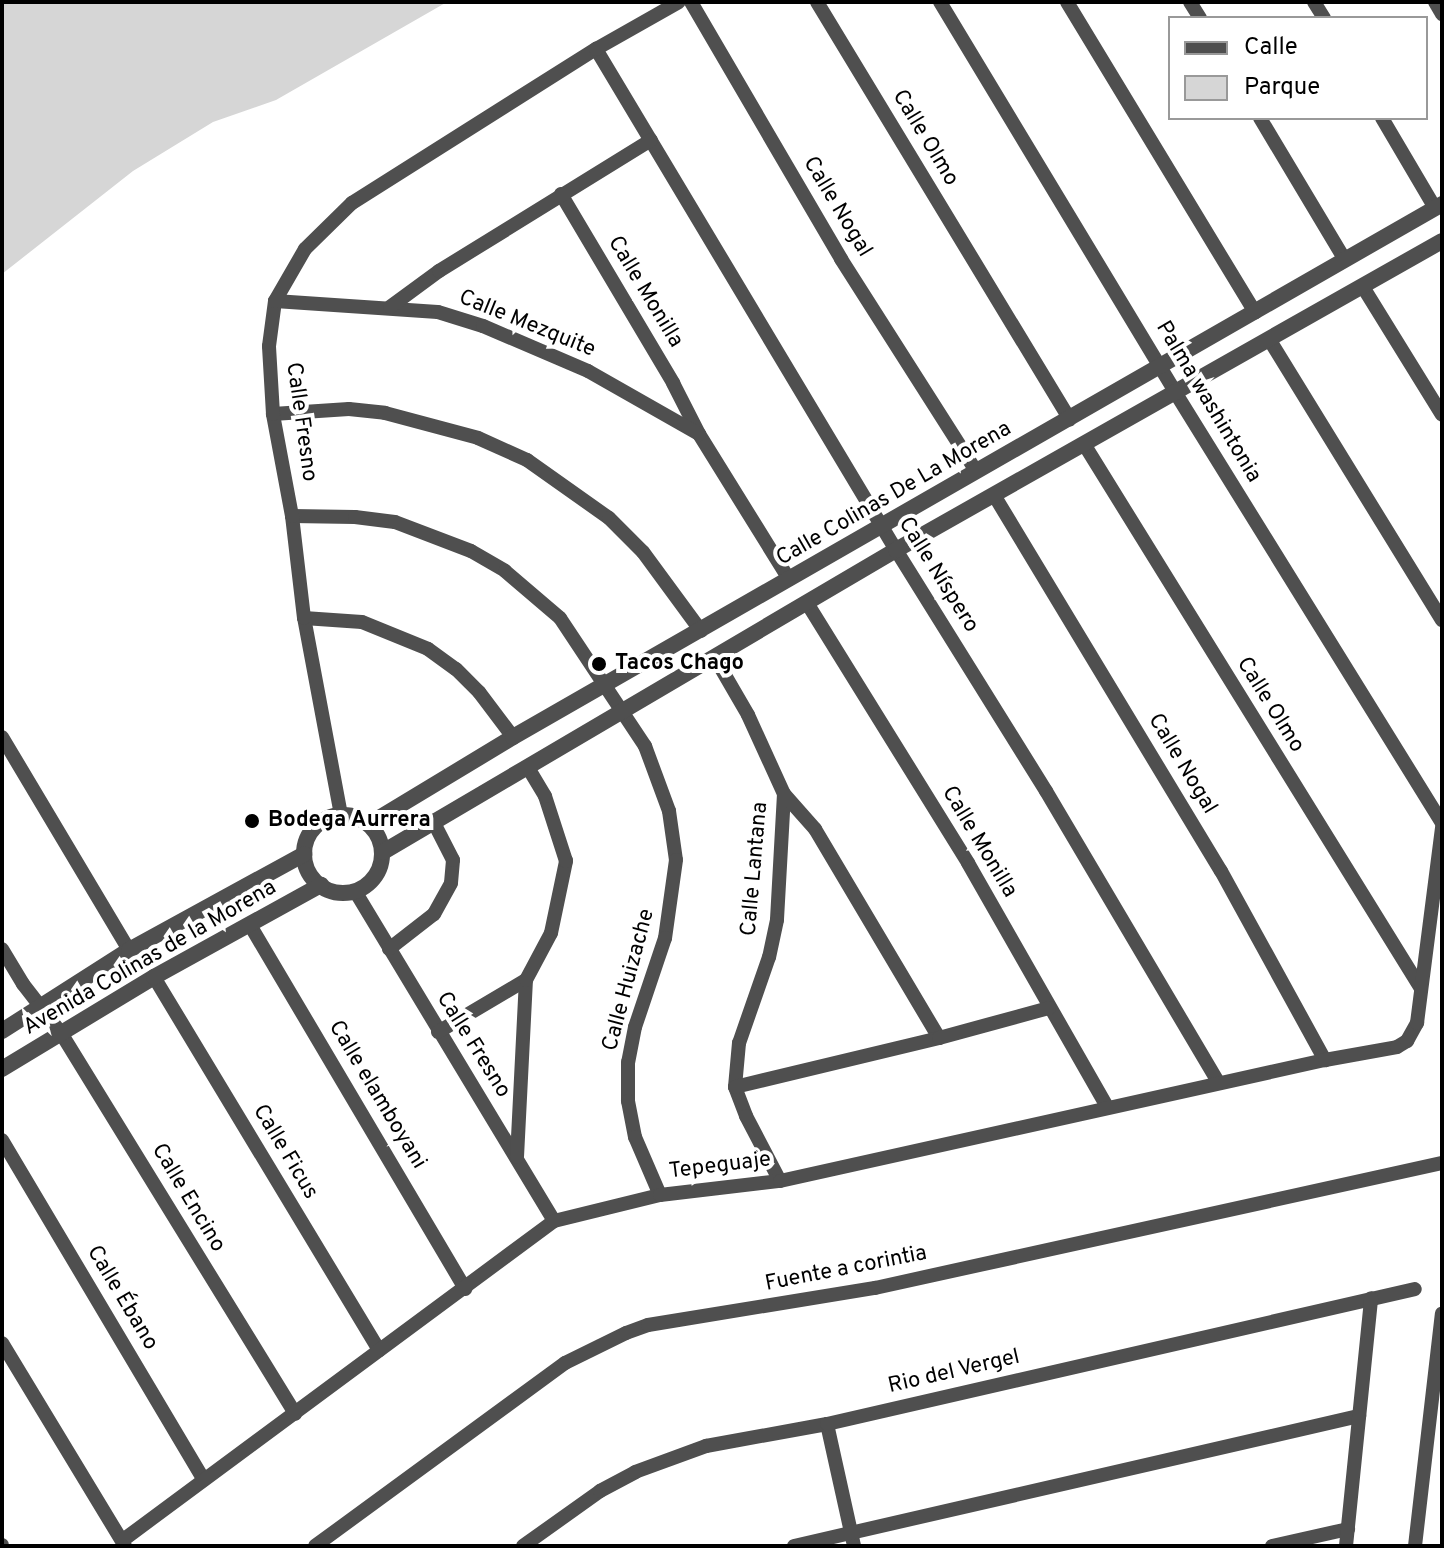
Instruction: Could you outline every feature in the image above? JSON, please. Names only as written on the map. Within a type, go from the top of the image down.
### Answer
[{"type":"street","name":"Calle Fresno","points":[[341,815],[304,618],[292,516],[273,414],[269,346],[275,301],[305,249],[352,203],[596,49],[679,2]]},
{"type":"street","name":"Calle Nogal","points":[[691,2],[841,259],[976,471]]},
{"type":"street","name":"Calle Olmo","points":[[817,2],[1070,419]]},
{"type":"street","name":"Palma washintonia","points":[[940,2],[1175,392],[1442,825]]},
{"type":"street","points":[[1067,2],[1255,312]]},
{"type":"street","points":[[1435,2],[1442,14]]},
{"type":"street","name":"Calle Níspero","points":[[596,49],[896,550],[1046,791],[1219,1083]]},
{"type":"street","points":[[1261,120],[1345,260]]},
{"type":"street","points":[[1383,120],[1438,206]]},
{"type":"street","points":[[390,307],[439,271],[651,140]]},
{"type":"street","name":"Calle Monilla","points":[[561,194],[673,383],[699,434],[789,579]]},
{"type":"street","name":"Calle Colinas De La Morena","points":[[369,824],[513,737],[607,686],[1438,206]]},
{"type":"street","points":[[383,852],[529,769],[896,550],[1442,241]]},
{"type":"street","points":[[1363,287],[1442,415]]},
{"type":"street","name":"Calle Mezquite","points":[[275,301],[438,312],[533,345],[610,383],[699,434]]},
{"type":"street","points":[[1269,339],[1442,620]]},
{"type":"street","points":[[273,414],[349,409],[385,413],[478,438],[527,460],[609,518],[643,552],[701,631]]},
{"type":"street","name":"Calle Olmo","points":[[1084,444],[1420,987]]},
{"type":"street","name":"Calle Nogal","points":[[994,495],[1221,871],[1325,1060]]},
{"type":"street","name":"Calle Huizache","points":[[292,516],[355,517],[395,522],[471,551],[505,571],[560,618],[623,711],[659,775],[669,811],[676,860],[665,938],[635,1027],[628,1062],[628,1101],[635,1137],[660,1195]]},
{"type":"street","name":"Calle Monilla","points":[[807,603],[968,863],[1107,1107]]},
{"type":"street","points":[[304,618],[362,622],[428,649],[471,684],[513,737]]},
{"type":"street","name":"Calle Lantana","points":[[715,658],[748,715],[784,794],[777,920],[769,957],[739,1043],[735,1087],[746,1116],[780,1181]]},
{"type":"street","points":[[2,737],[129,950]]},
{"type":"street","points":[[517,1157],[526,980],[551,933],[565,880],[566,861],[545,796],[529,769]]},
{"type":"street","points":[[784,794],[815,829],[939,1038]]},
{"type":"street","points":[[341,815],[369,824],[383,852],[378,872],[355,891],[331,890],[312,877],[304,854],[311,832],[319,823],[341,815]]},
{"type":"street","points":[[389,949],[434,914],[451,883],[453,860],[433,821]]},
{"type":"street","points":[[1420,987],[1442,825]]},
{"type":"street","name":"Avenida Colinas de la Morena","points":[[2,1031],[129,950],[304,854]]},
{"type":"street","name":"Avenida Colinas de la Morena","points":[[2,1069],[154,977],[321,885]]},
{"type":"street","name":"Calle Fresno","points":[[355,891],[554,1221]]},
{"type":"street","name":"Calle elamboyani","points":[[250,925],[465,1289]]},
{"type":"street","name":"Calle Encino","points":[[2,949],[61,1033],[295,1414]]},
{"type":"street","name":"Calle Ficus","points":[[154,977],[379,1350]]},
{"type":"street","points":[[438,1032],[526,980]]},
{"type":"street","name":"Tepeguaje","points":[[124,1543],[204,1480],[554,1221],[660,1195],[780,1181],[1107,1107],[1397,1047],[1412,1035],[1420,987]]},
{"type":"street","points":[[735,1087],[1049,1008]]},
{"type":"street","name":"Calle Ébano","points":[[2,1140],[204,1480]]},
{"type":"street","name":"Fuente a corintia","points":[[315,1546],[565,1363],[648,1325],[875,1288],[1442,1163]]},
{"type":"street","name":"Rio del Vergel","points":[[523,1546],[600,1491],[668,1457],[706,1446],[827,1424],[1415,1289]]},
{"type":"street","points":[[1346,1546],[1371,1298]]},
{"type":"street","points":[[1415,1546],[1442,1314]]},
{"type":"street","points":[[2,1343],[124,1543]]},
{"type":"street","points":[[794,1546],[853,1538],[1359,1416]]},
{"type":"street","points":[[827,1424],[853,1538]]},
{"type":"street","points":[[1272,1546],[1348,1529]]},
{"type":"green space","points":[[2,2],[447,2],[276,100],[213,122],[133,171],[2,274]]},
{"type":"place","name":"Tacos Chago","points":[[599,664]]},
{"type":"place","name":"Bodega Aurrera","points":[[252,821]]}]
